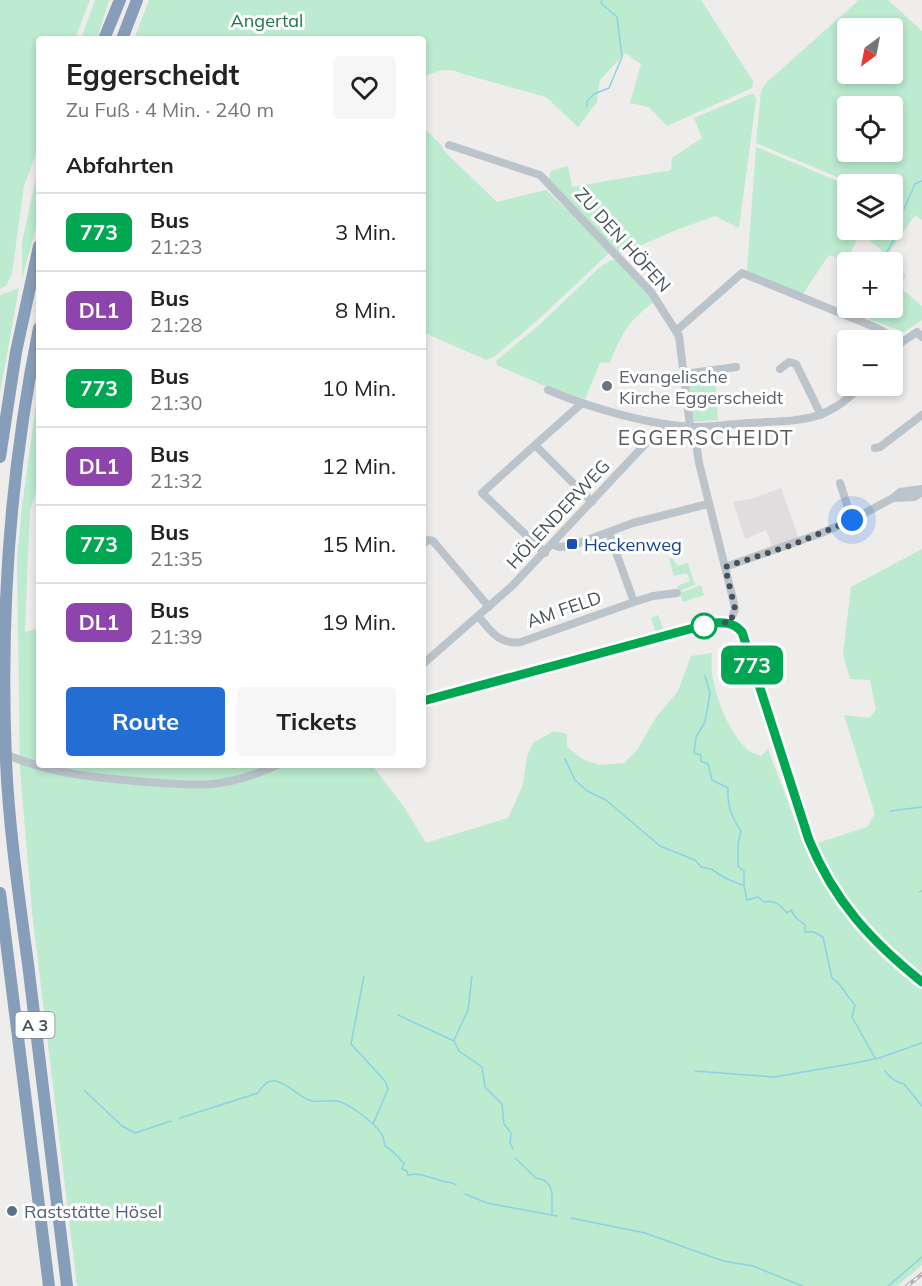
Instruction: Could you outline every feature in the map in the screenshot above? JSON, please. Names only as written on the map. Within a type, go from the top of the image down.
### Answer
[{"type":"highway","points":[[106,36],[120,0]]},
{"type":"highway","points":[[123,36],[137,0]]},
{"type":"highway","points":[[0,457],[18,342],[36,260]]},
{"type":"highway","name":"A 3","points":[[36,346],[19,447],[9,544],[5,631],[5,746],[17,879],[67,1286]]},
{"type":"highway","name":"A 3","points":[[0,892],[49,1286]]},
{"type":"street","name":"ZU DEN HÖFEN","points":[[449,145],[540,175],[651,292],[676,330],[699,463],[735,609],[730,623]]},
{"type":"street","points":[[676,330],[742,273],[881,330]]},
{"type":"street","points":[[903,342],[920,334]]},
{"type":"street","points":[[780,369],[789,362],[796,363],[821,415]]},
{"type":"street","points":[[684,374],[735,367]]},
{"type":"street","points":[[548,390],[581,404],[664,424],[694,426],[797,420],[821,415],[838,407],[850,396]]},
{"type":"street","points":[[545,553],[482,493],[581,404]]},
{"type":"street","points":[[875,448],[880,447],[922,415]]},
{"type":"street","name":"HÖLENDERWEG","points":[[426,661],[512,586],[664,424]]},
{"type":"street","points":[[535,445],[592,502]]},
{"type":"street","points":[[840,483],[852,520]]},
{"type":"street","points":[[725,567],[792,545],[852,520],[900,492],[922,491]]},
{"type":"street","points":[[552,544],[559,547],[571,546],[658,516],[708,504]]},
{"type":"street","points":[[609,533],[634,602]]},
{"type":"street","points":[[426,542],[433,541],[489,607]]},
{"type":"street","name":"AM FELD","points":[[478,616],[497,639],[512,643],[521,642],[634,602],[677,592]]},
{"type":"street","points":[[426,700],[712,623],[730,623],[742,632],[809,840],[823,870],[837,895],[855,919],[883,949],[922,982]]},
{"type":"street","points":[[0,752],[36,765]]},
{"type":"street","points":[[49,768],[82,776],[187,785],[241,779],[269,768]]},
{"type":"shaded area","points":[[781,488],[799,539],[773,548],[766,530],[745,539],[733,502],[751,499]]},
{"type":"green space","points":[[0,0],[90,0],[76,36],[36,36],[36,154],[24,186],[12,274],[6,286],[0,289]]},
{"type":"green space","points":[[95,0],[109,0],[98,36],[82,36]]},
{"type":"green space","name":"Angertal","points":[[149,0],[701,0],[753,81],[752,88],[667,126],[649,107],[630,103],[641,64],[625,53],[600,80],[597,102],[578,127],[546,97],[448,70],[426,76],[426,36],[135,36]]},
{"type":"green space","points":[[859,0],[888,0],[922,31],[922,220],[915,215],[903,232],[903,174],[837,174],[837,177],[756,143],[761,91],[766,83],[837,20],[837,84],[903,84],[903,18],[839,18]]},
{"type":"green space","points":[[754,94],[756,100],[739,228],[715,216],[621,254],[548,181],[551,171],[568,166],[572,187],[671,170],[672,158],[702,138],[694,118]]},
{"type":"green space","points":[[426,130],[444,151],[497,202],[546,190],[609,250],[608,254],[540,318],[494,357],[486,360],[426,333]]},
{"type":"green space","points":[[756,147],[837,181],[837,240],[857,240],[851,252],[837,252],[837,258],[829,255],[802,295],[750,274],[747,270]]},
{"type":"green space","points":[[36,178],[36,228],[22,278],[22,242]]},
{"type":"green space","points":[[870,240],[898,240],[891,252],[882,251]]},
{"type":"green space","points":[[611,260],[618,260],[655,301],[627,327],[610,362],[600,363],[585,399],[545,386],[497,365],[496,361],[538,326],[599,268]]},
{"type":"green space","points":[[19,288],[0,392],[0,295]]},
{"type":"green space","points":[[903,290],[922,306],[922,320],[904,332],[869,318],[903,318]]},
{"type":"green space","points":[[715,375],[718,420],[693,422],[688,378]]},
{"type":"green space","points":[[36,403],[36,492],[30,511],[25,632],[36,629],[36,768],[374,768],[404,807],[426,843],[508,818],[523,785],[527,756],[533,743],[554,731],[567,734],[567,747],[584,760],[600,765],[624,763],[637,750],[657,716],[678,691],[691,656],[712,653],[713,678],[726,718],[749,751],[761,756],[768,749],[805,847],[867,827],[875,814],[844,715],[869,718],[876,710],[870,680],[850,679],[843,654],[851,587],[922,549],[922,1265],[897,1286],[77,1286],[32,912],[20,770],[17,559]]},
{"type":"green space","points":[[672,558],[678,566],[688,563],[695,585],[679,591],[677,586],[690,581],[687,573],[674,576],[669,559]]},
{"type":"green space","points":[[701,585],[704,595],[683,602],[680,593]]},
{"type":"green space","points":[[658,615],[664,631],[656,634],[651,618]]},
{"type":"waterway","points":[[587,107],[587,101],[594,94],[609,88],[622,57],[617,17],[601,3],[602,0]]},
{"type":"waterway","points":[[904,209],[915,184],[922,181]]},
{"type":"waterway","points":[[887,252],[893,240]]},
{"type":"waterway","points":[[705,676],[710,693],[705,722],[696,737],[694,753],[701,755],[701,761],[708,764],[712,780],[728,788],[730,811],[741,831],[738,844],[738,866],[744,871],[747,900],[758,897],[764,902],[777,903],[787,913],[791,910],[796,918],[805,925],[805,932],[814,932],[823,937],[832,978],[855,1005],[852,1017],[875,1058]]},
{"type":"waterway","points":[[565,759],[575,780],[587,791],[606,800],[660,846],[695,860],[701,867],[711,869],[742,885]]},
{"type":"waterway","points":[[890,811],[922,807]]},
{"type":"waterway","points":[[364,976],[351,1044],[385,1081],[388,1089],[373,1124]]},
{"type":"waterway","points":[[454,1040],[468,1010],[472,976]]},
{"type":"waterway","points":[[398,1015],[454,1041],[459,1051],[482,1067],[485,1087],[502,1104],[504,1124],[511,1133],[510,1143],[513,1149]]},
{"type":"waterway","points":[[695,1071],[774,1077],[879,1058],[922,1043]]},
{"type":"waterway","points":[[885,1071],[893,1079],[904,1084],[922,1106]]},
{"type":"waterway","points":[[180,1118],[258,1093],[264,1085],[270,1081],[276,1081],[309,1100],[337,1101],[361,1114],[381,1133],[385,1146],[404,1163],[402,1169],[407,1171],[408,1175],[421,1175],[456,1185]]},
{"type":"waterway","points":[[84,1090],[122,1126],[135,1133],[171,1121]]},
{"type":"waterway","points":[[515,1158],[536,1178],[544,1180],[550,1186],[552,1214]]},
{"type":"waterway","points":[[465,1194],[487,1203],[557,1216]]},
{"type":"waterway","points":[[571,1218],[645,1233],[723,1261],[753,1266],[802,1286]]},
{"type":"waterway","points":[[888,1286],[922,1257]]},
{"type":"railway","points":[[907,1286],[922,1274]]},
{"type":"bus line","name":"773","points":[[426,700],[712,623],[730,623],[742,632],[809,840],[823,870],[837,895],[855,919],[892,957],[922,982]]},
{"type":"place","name":"Evangelische Kirche Eggerscheidt","points":[[607,386]]},
{"type":"place","name":"Heckenweg","points":[[572,544]]},
{"type":"place","name":"Raststätte Hösel","points":[[12,1211]]},
{"type":"district","name":"EGGERSCHEIDT","points":[[706,437]]},
{"type":"route","points":[[704,626],[712,623],[730,623],[735,609],[725,567],[792,545],[852,520]]}]
